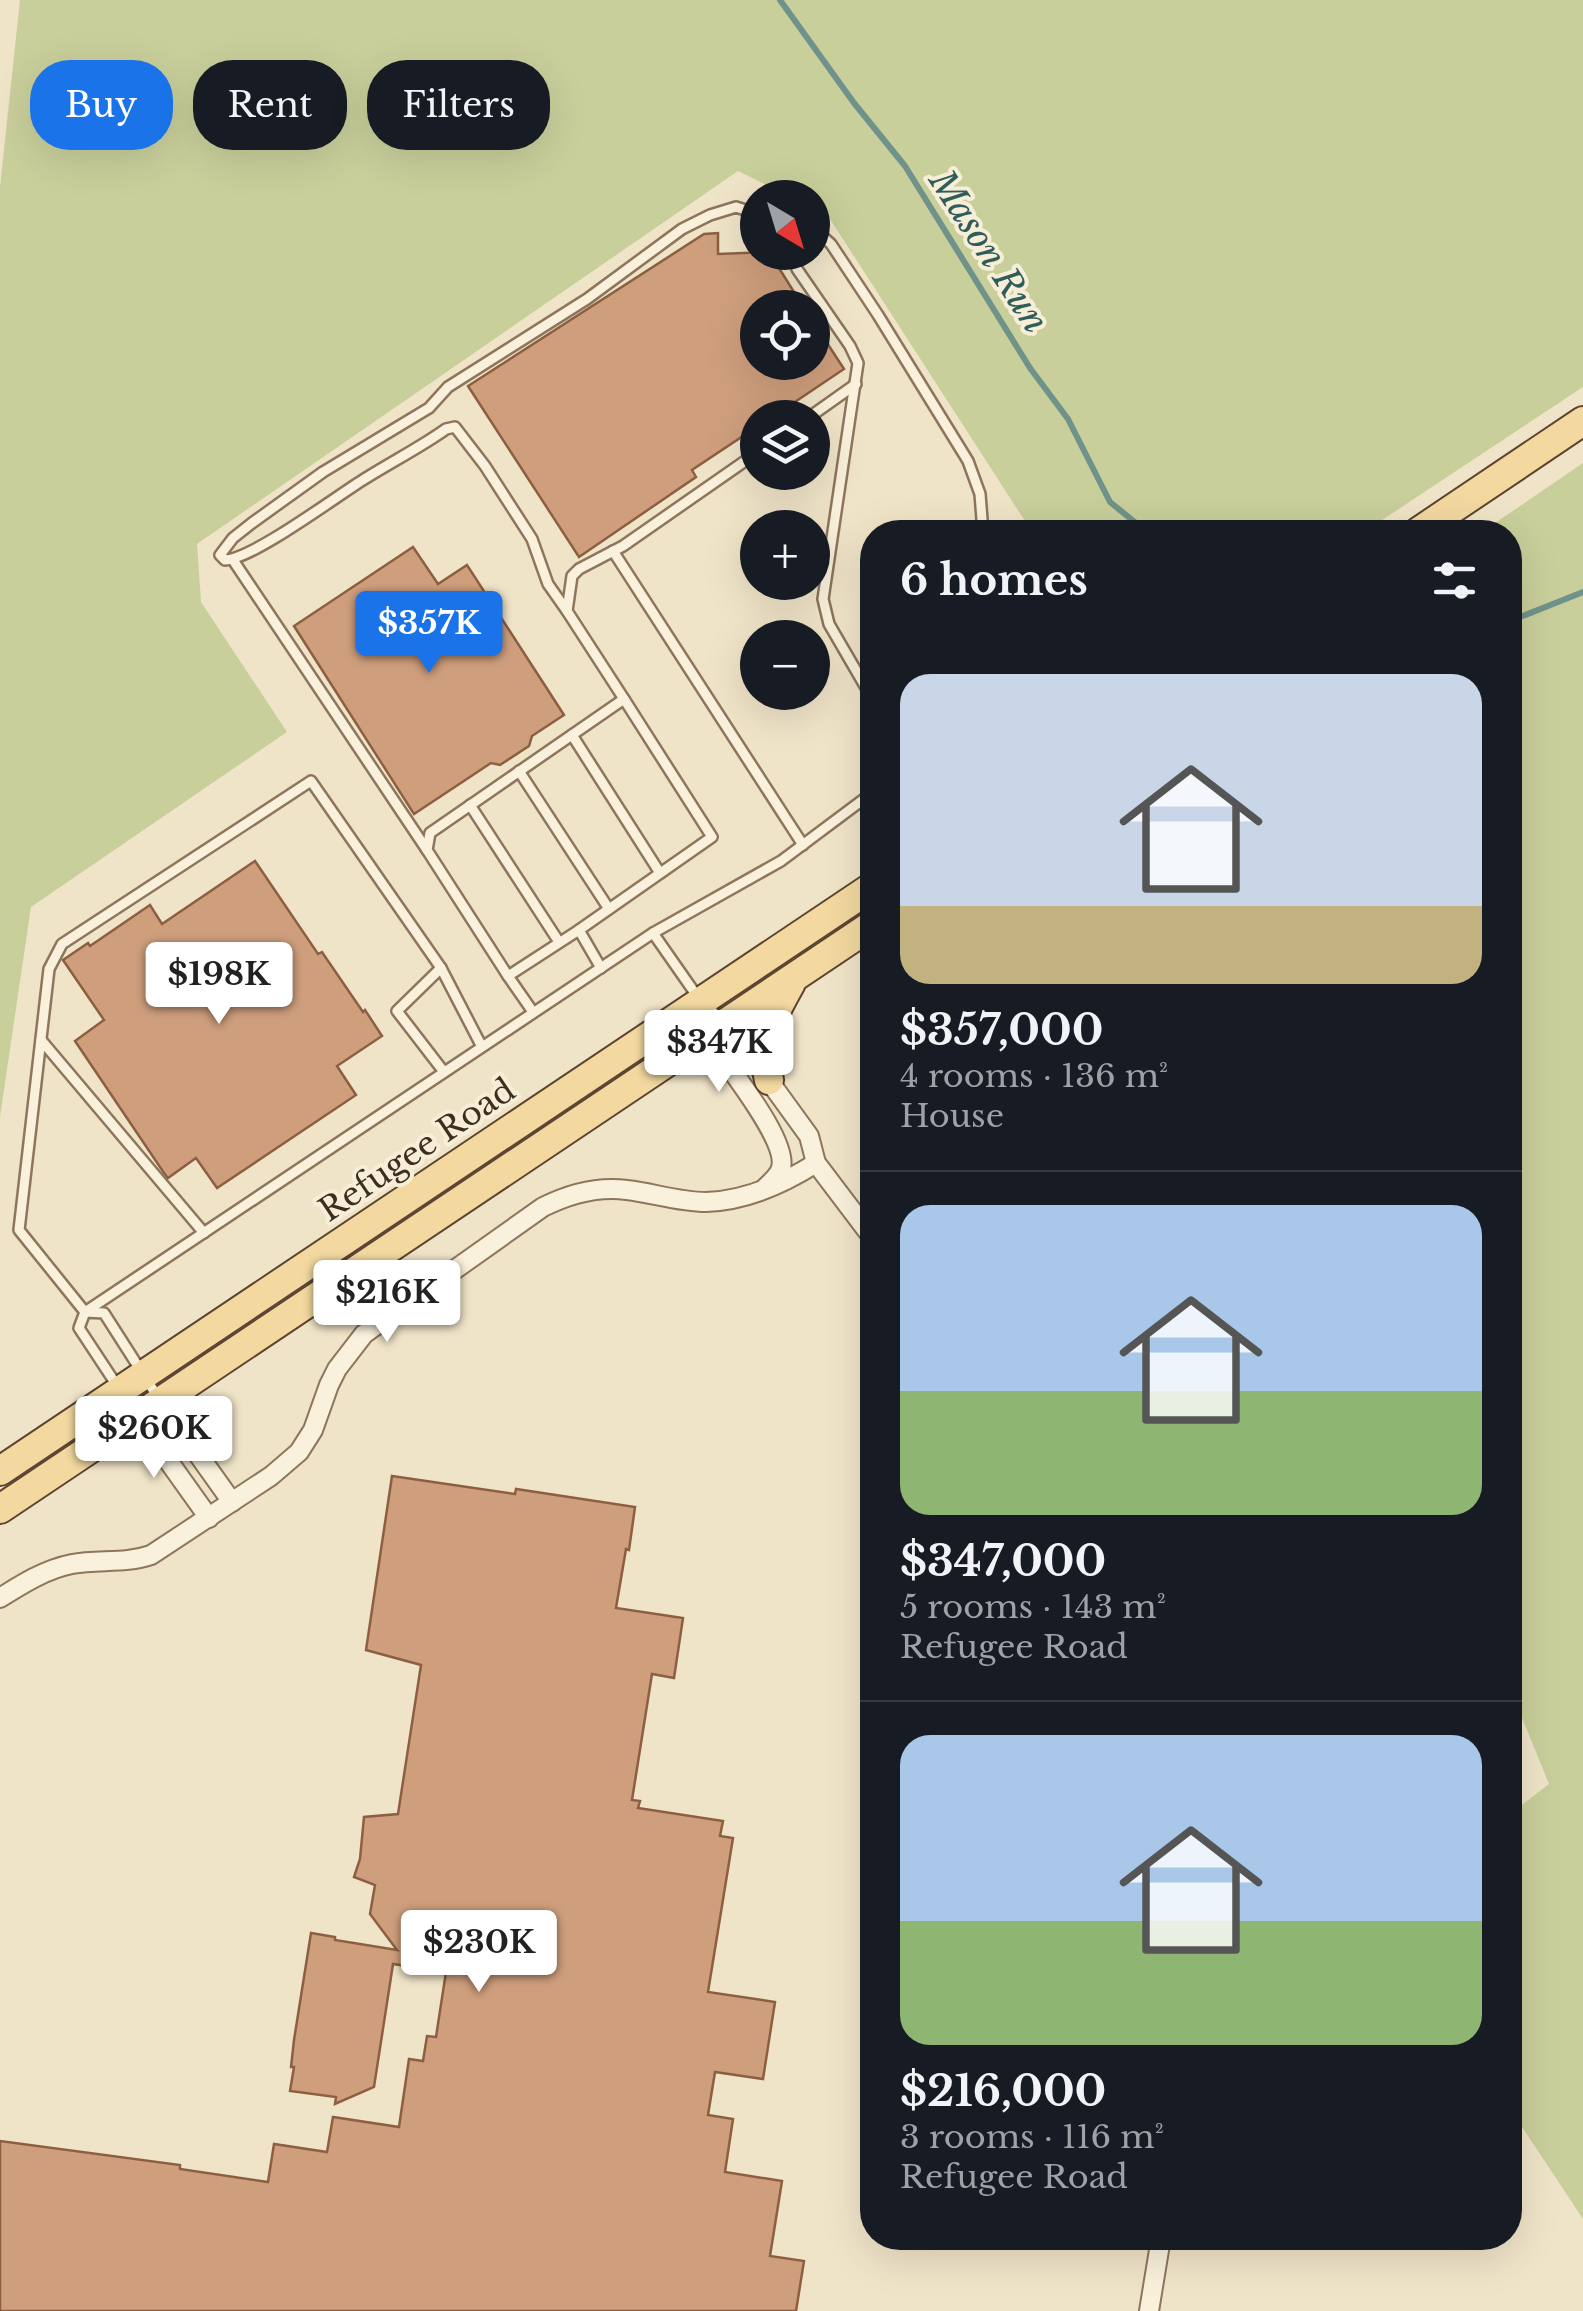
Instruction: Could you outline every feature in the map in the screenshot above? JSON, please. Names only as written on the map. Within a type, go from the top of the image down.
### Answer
[{"type":"main road","points":[[1436,520],[1583,421]]},
{"type":"main road","name":"Refugee Road","points":[[0,1471],[860,894]]},
{"type":"main road","name":"Refugee Road","points":[[0,1509],[722,1033],[860,933]]},
{"type":"main road","points":[[768,1080],[764,1045],[773,1015],[794,978]]},
{"type":"street","points":[[701,1002],[722,1033],[743,1045],[808,1136],[816,1163],[860,1222]]},
{"type":"street","points":[[722,1033],[723,1058],[776,1136],[781,1170],[762,1190]]},
{"type":"street","points":[[776,1136],[816,1163]]},
{"type":"street","points":[[0,1598],[63,1566],[151,1555],[271,1476],[303,1447],[337,1368],[364,1334],[536,1211],[564,1198],[604,1189],[706,1202],[762,1190],[816,1163]]},
{"type":"street","points":[[149,1409],[232,1502]]},
{"type":"street","points":[[149,1409],[209,1518]]},
{"type":"street","points":[[1149,2311],[1158,2250]]},
{"type":"lane","points":[[508,976],[712,837],[548,584],[532,539],[485,466],[455,427],[368,476],[254,549],[233,560],[225,560],[220,554],[233,538],[323,472],[429,408],[448,387],[587,300],[682,229],[710,214],[740,208]]},
{"type":"lane","points":[[830,243],[968,461],[980,494],[982,520]]},
{"type":"lane","points":[[797,270],[858,363],[823,599],[829,624],[860,677]]},
{"type":"lane","points":[[830,402],[856,384]]},
{"type":"lane","points":[[567,611],[572,576],[579,569],[613,551],[740,464]]},
{"type":"lane","points":[[613,551],[803,845]]},
{"type":"lane","points":[[233,560],[533,1012]]},
{"type":"lane","points":[[426,850],[430,833],[624,699]]},
{"type":"lane","points":[[572,735],[660,873]]},
{"type":"lane","points":[[519,771],[609,909]]},
{"type":"lane","points":[[149,1409],[145,1375],[104,1313],[85,1312],[19,1230],[49,969],[62,944],[310,781],[441,968],[482,1047]]},
{"type":"lane","points":[[149,1409],[119,1392],[79,1328],[85,1312],[653,933],[781,862],[860,802]]},
{"type":"lane","points":[[470,805],[560,942]]},
{"type":"lane","points":[[578,930],[601,968]]},
{"type":"lane","points":[[653,933],[701,1002]]},
{"type":"lane","points":[[441,968],[396,1011],[444,1072]]},
{"type":"lane","points":[[41,1040],[204,1232]]},
{"type":"green space","points":[[20,0],[1583,0],[1583,387],[1382,520],[1024,520],[830,219],[830,180],[756,180],[738,171],[197,544],[201,602],[287,732],[31,907],[0,1117],[0,187]]},
{"type":"green space","points":[[1583,463],[1583,2219],[1522,2127],[1522,1805],[1549,1784],[1522,1718],[1522,520],[1500,520]]},
{"type":"building","points":[[718,233],[718,254],[740,253],[740,270],[780,270],[793,290],[740,290],[740,380],[828,380],[798,400],[740,400],[740,438],[692,470],[696,477],[579,557],[468,386],[704,234]]},
{"type":"building","points":[[830,348],[844,369],[830,378]]},
{"type":"building","points":[[413,547],[438,584],[467,565],[564,715],[532,736],[529,746],[500,765],[491,763],[414,814],[294,626]]},
{"type":"building","points":[[255,861],[318,954],[322,952],[382,1036],[337,1066],[356,1095],[217,1188],[196,1158],[168,1178],[164,1173],[75,1041],[104,1020],[63,960],[150,905],[162,924]]},
{"type":"building","points":[[392,1476],[635,1507],[616,1608],[683,1618],[674,1678],[652,1674],[632,1800],[640,1801],[638,1808],[723,1821],[720,1836],[733,1838],[708,1992],[775,2002],[763,2079],[715,2072],[708,2115],[733,2119],[725,2172],[782,2181],[770,2256],[804,2261],[796,2311],[0,2311],[0,2141],[180,2165],[180,2169],[268,2182],[274,2144],[327,2152],[333,2117],[399,2127],[409,2059],[423,2061],[427,2036],[436,2037],[446,1972],[393,1964],[374,2087],[335,2104],[336,2097],[290,2091],[311,1933],[397,1950],[370,1914],[375,1885],[354,1877],[364,1817],[398,1814],[421,1665],[366,1650]],"holes":[[[475,1926],[518,1933],[514,1967],[470,1960]]]},
{"type":"waterway","name":"Mason Run","points":[[780,0],[905,166],[1030,368],[1068,419],[1110,502],[1132,520]]},
{"type":"waterway","name":"Mason Run","points":[[1522,616],[1583,592]]}]
